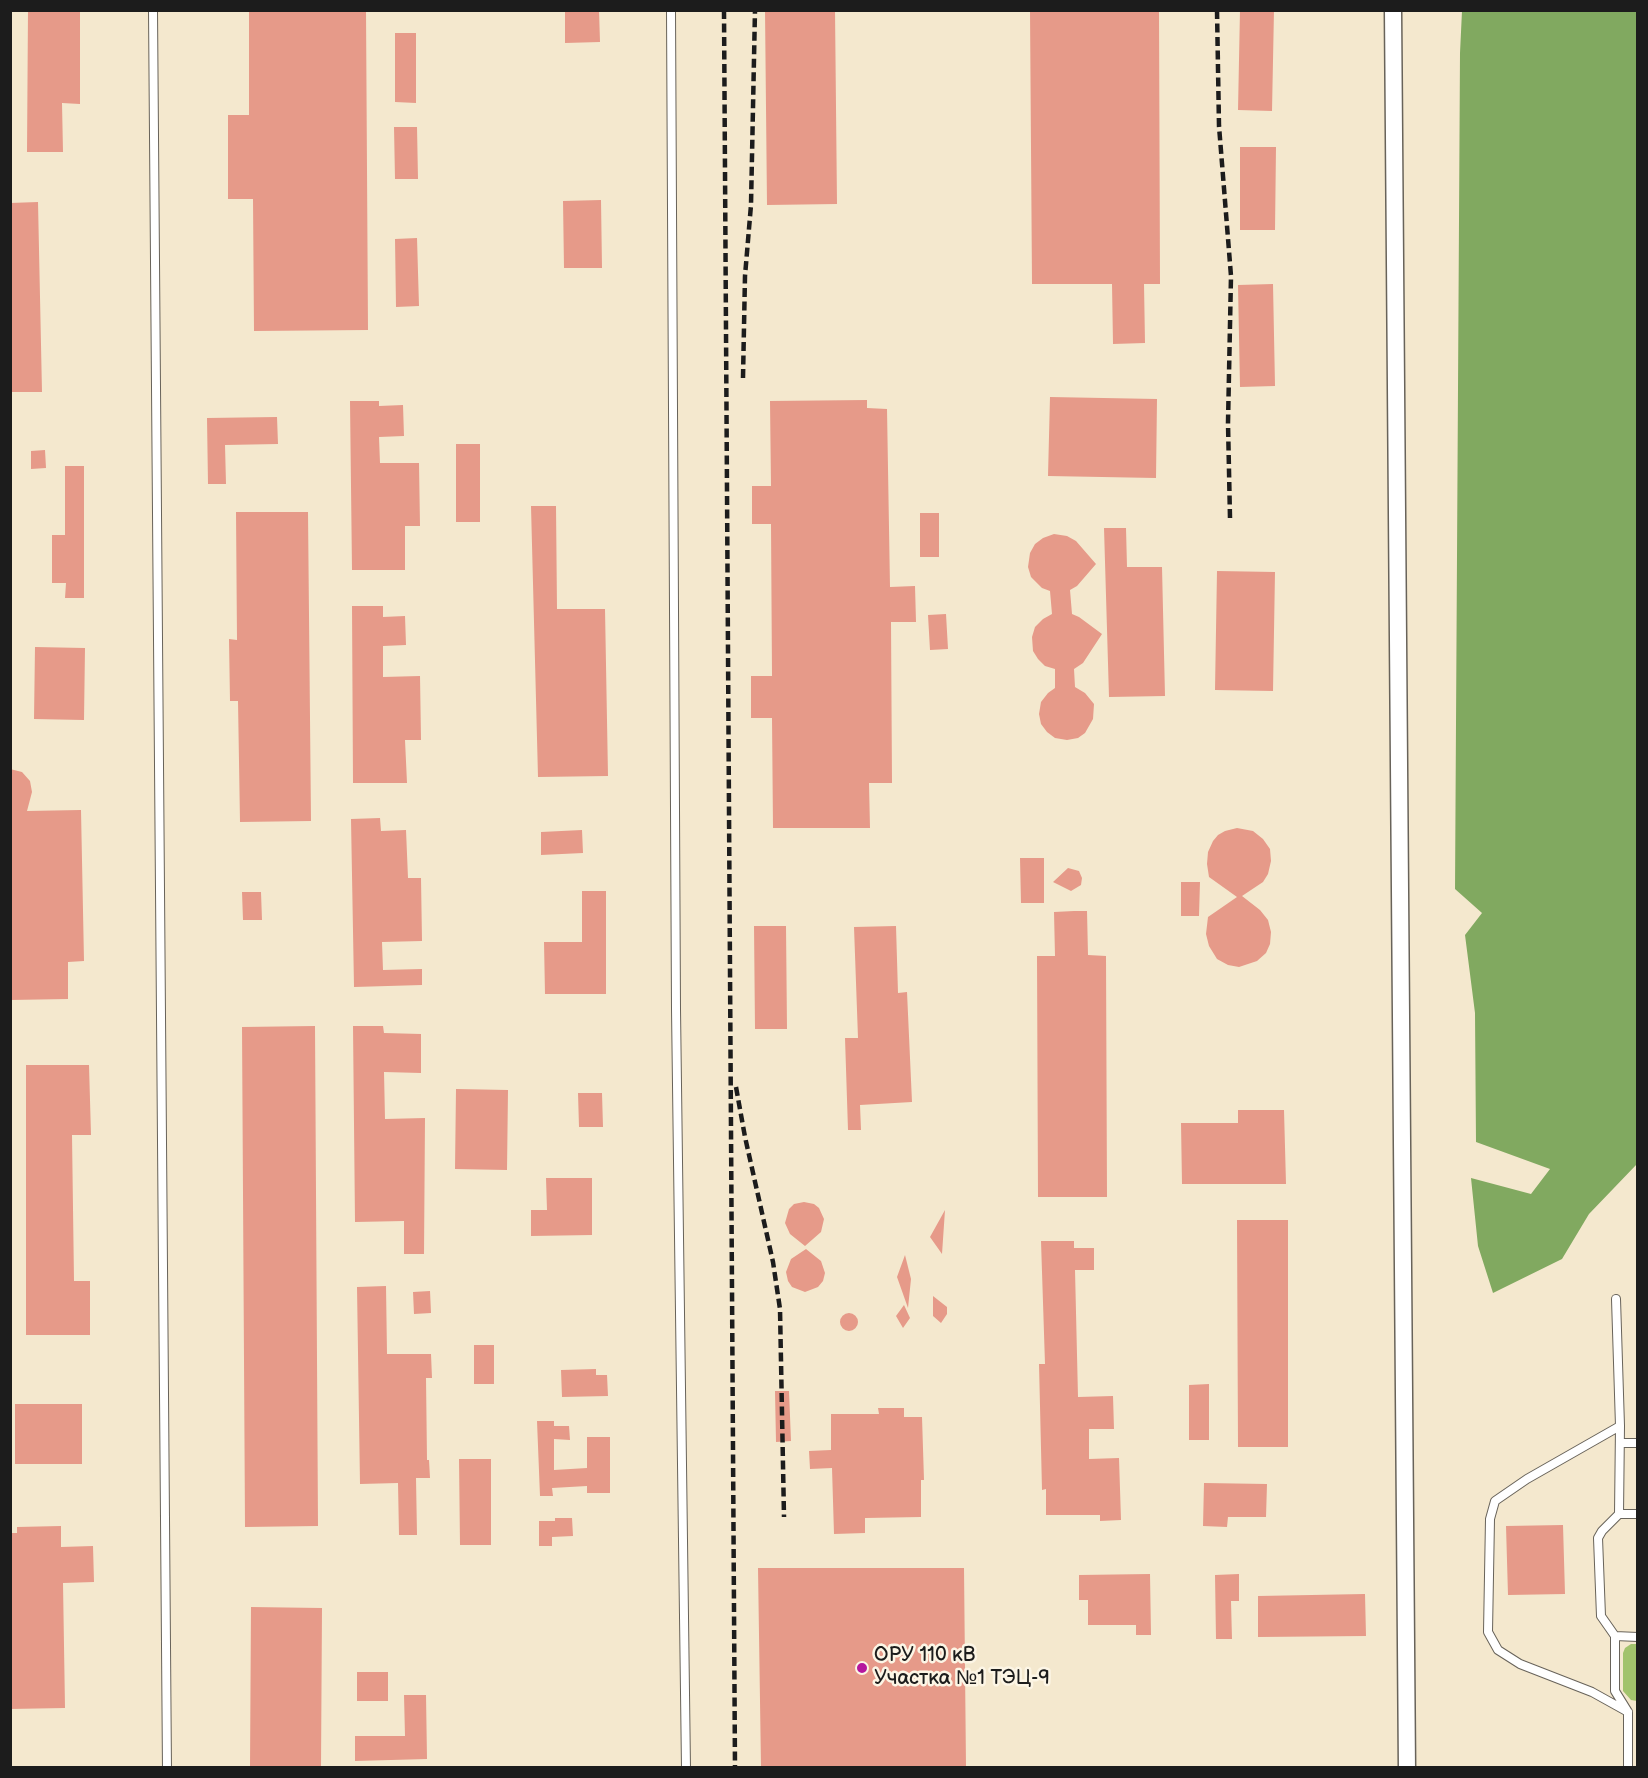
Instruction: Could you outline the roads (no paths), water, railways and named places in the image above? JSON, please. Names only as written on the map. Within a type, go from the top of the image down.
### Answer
[{"type":"street","points":[[1393,10],[1407,1767]]},
{"type":"lane","points":[[153,10],[167,1767]]},
{"type":"lane","points":[[671,10],[676,997],[686,1767]]},
{"type":"lane","points":[[1616,1299],[1620,1426],[1619,1514],[1598,1538],[1601,1616],[1615,1636],[1616,1691],[1628,1712],[1628,1767]]},
{"type":"lane","points":[[1620,1426],[1527,1479],[1495,1501],[1490,1519],[1488,1632],[1498,1650],[1520,1664],[1592,1692],[1628,1712]]},
{"type":"lane","points":[[1620,1443],[1638,1443]]},
{"type":"lane","points":[[1619,1514],[1638,1514]]},
{"type":"lane","points":[[1615,1636],[1638,1637]]},
{"type":"railway","points":[[724,10],[735,1768]]},
{"type":"railway","points":[[743,378],[745,276],[751,205],[755,10]]},
{"type":"railway","points":[[1217,10],[1219,126],[1231,276],[1228,423],[1230,518]]},
{"type":"railway","points":[[736,1087],[773,1262],[780,1309],[784,1517]]},
{"type":"place","name":"ОРУ 110 кВ Участка №1 ТЭЦ-9","points":[[862,1668]]}]
